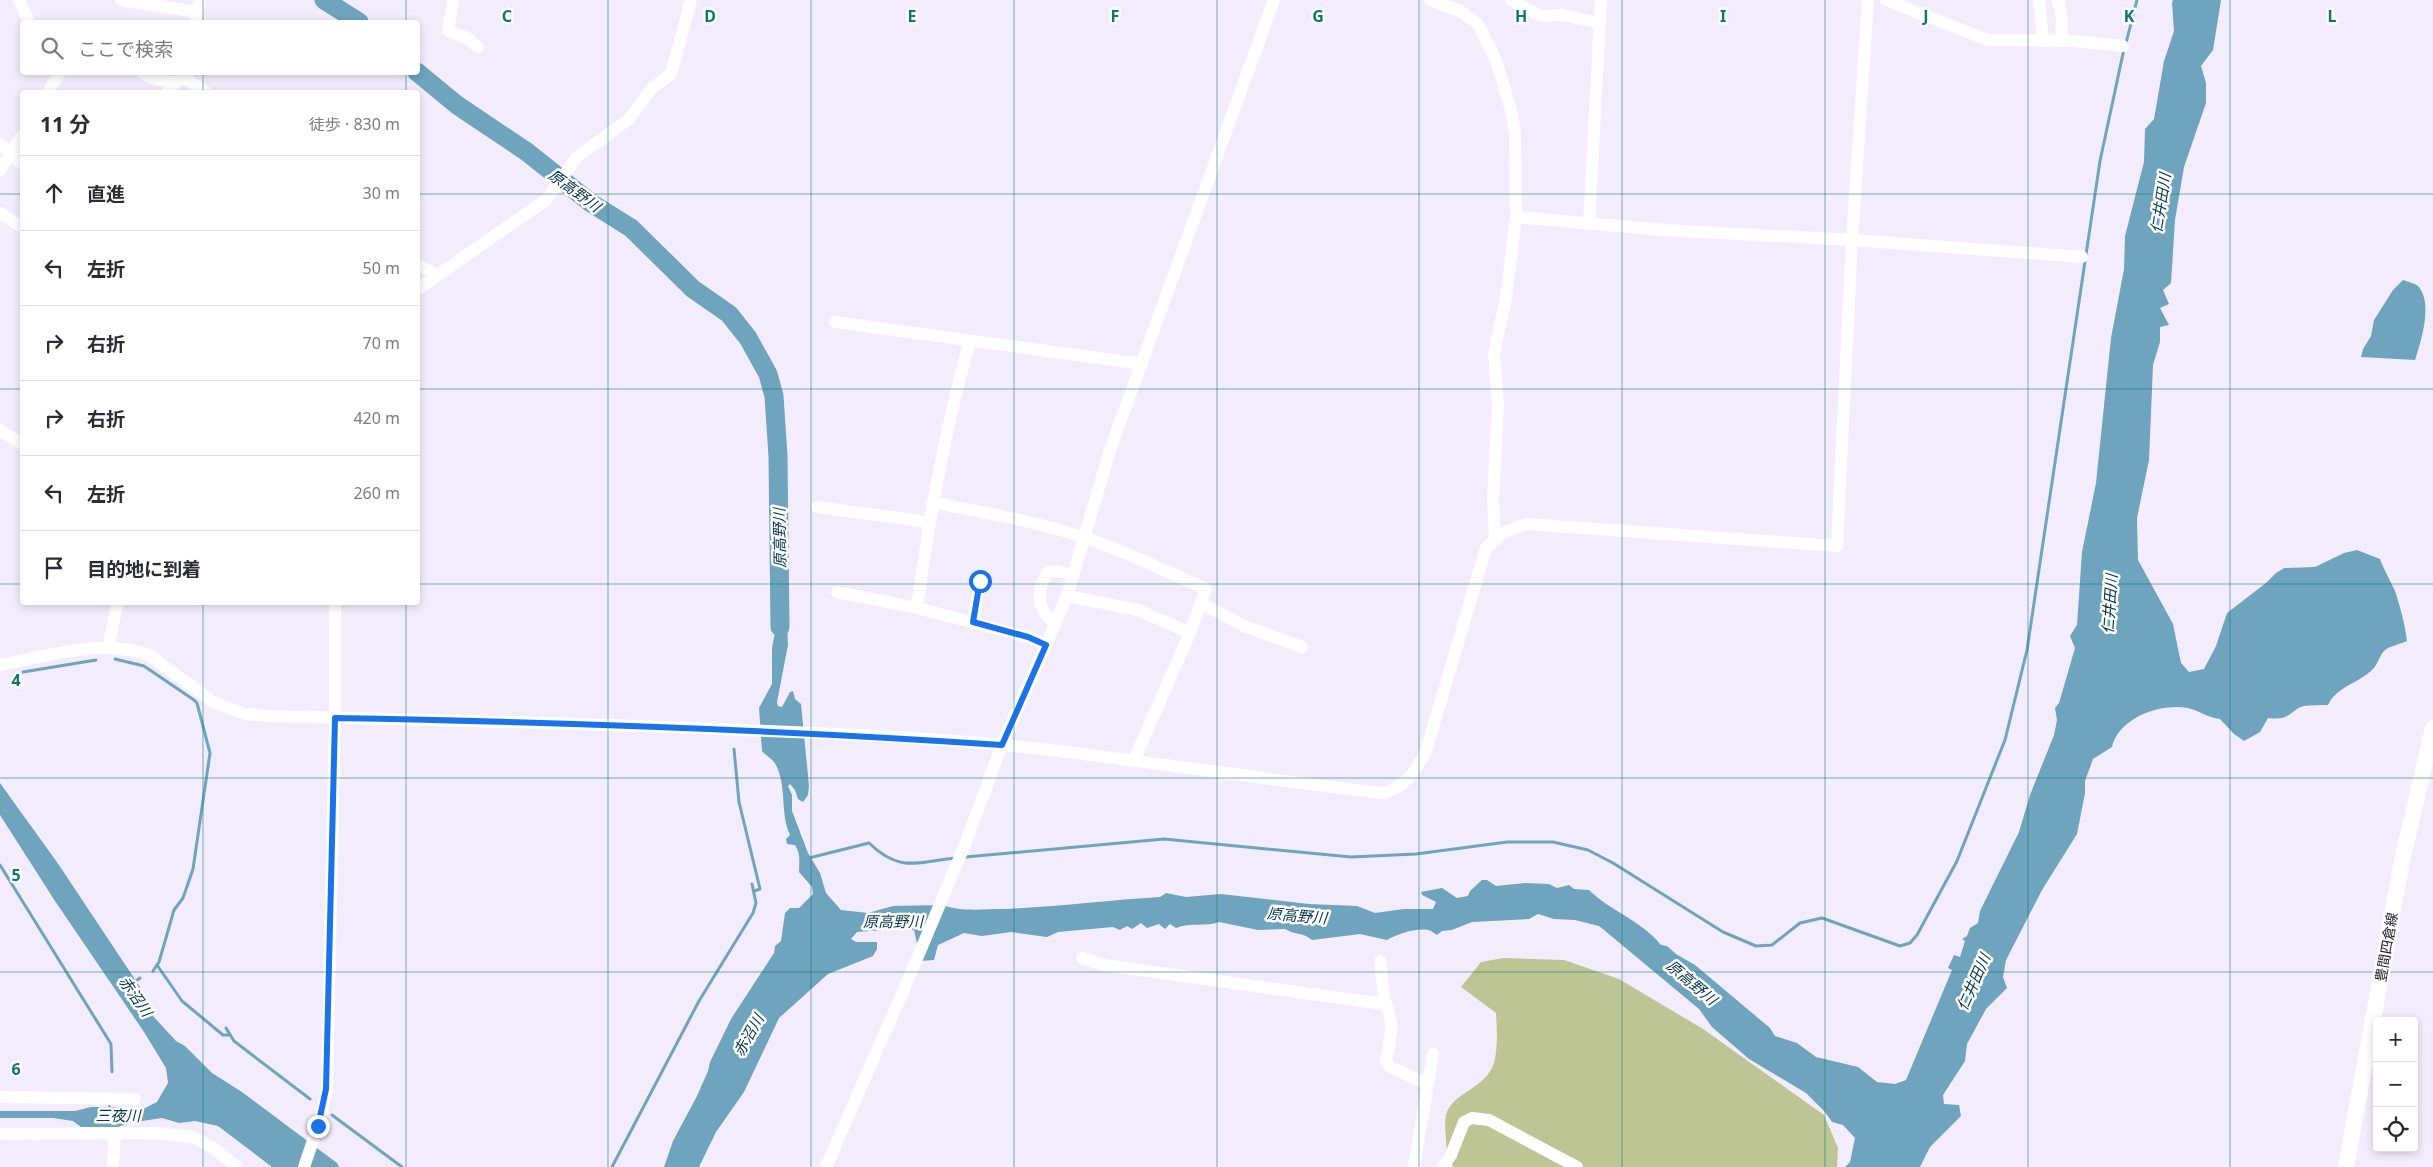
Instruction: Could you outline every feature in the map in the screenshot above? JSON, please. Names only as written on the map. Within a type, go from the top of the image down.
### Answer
[{"type":"main road","name":"豊間四倉線","points":[[2346,1167],[2402,861],[2433,728]]},
{"type":"street","points":[[18,0],[28,20]]},
{"type":"street","points":[[121,0],[197,11]]},
{"type":"street","points":[[454,0],[448,32],[468,38],[478,47]]},
{"type":"street","points":[[420,288],[546,200],[577,157],[622,126],[652,88],[671,74],[691,0]]},
{"type":"street","points":[[826,1167],[908,980],[964,847],[1002,745],[1067,596],[1110,450],[1274,0]]},
{"type":"street","points":[[1430,0],[1471,18],[1478,24],[1496,60],[1513,121],[1516,217],[1506,298],[1494,353],[1498,404],[1493,498],[1495,540]]},
{"type":"street","points":[[1511,0],[1533,6],[1541,16],[1562,15],[1600,23]]},
{"type":"street","points":[[1589,224],[1601,0]]},
{"type":"street","points":[[0,665],[108,647],[137,651],[149,655],[213,702],[232,710],[267,716],[542,722],[822,733],[1002,745],[1134,760],[1383,793],[1397,790],[1408,780],[1426,750],[1486,548],[1503,533],[1526,524],[1837,546],[1852,240],[1868,0]]},
{"type":"street","points":[[1886,0],[1988,40],[2061,41],[2123,46]]},
{"type":"street","points":[[2038,0],[2043,41]]},
{"type":"street","points":[[2058,0],[2062,18],[2061,41]]},
{"type":"street","points":[[49,90],[58,75]]},
{"type":"street","points":[[147,75],[152,78],[177,81],[201,90]]},
{"type":"street","points":[[0,170],[20,139]]},
{"type":"street","points":[[0,144],[20,162]]},
{"type":"street","points":[[0,213],[20,226]]},
{"type":"street","points":[[1516,217],[1589,224],[1852,240],[2082,257]]},
{"type":"street","points":[[420,266],[437,275]]},
{"type":"street","points":[[834,322],[1142,364]]},
{"type":"street","points":[[917,608],[928,522],[954,399],[970,341]]},
{"type":"street","points":[[0,430],[20,443]]},
{"type":"street","points":[[932,502],[1044,525],[1084,537],[1131,554],[1206,589],[1190,633],[1134,760]]},
{"type":"street","points":[[817,508],[928,522]]},
{"type":"street","points":[[1055,623],[1043,612],[1039,599],[1046,576],[1052,571],[1073,575]]},
{"type":"street","points":[[973,622],[980,581]]},
{"type":"street","points":[[837,592],[917,608],[973,622],[1028,637],[1046,645]]},
{"type":"street","points":[[1067,596],[1138,610],[1190,633]]},
{"type":"street","points":[[1201,603],[1244,626],[1302,648]]},
{"type":"street","points":[[108,647],[117,605]]},
{"type":"street","points":[[304,1167],[318,1126],[326,1089],[335,718],[335,605]]},
{"type":"street","points":[[1082,958],[1104,965],[1383,1004],[1388,1008]]},
{"type":"street","points":[[1380,961],[1384,998],[1391,1017],[1386,1061],[1390,1067],[1428,1084]]},
{"type":"street","points":[[1414,1167],[1433,1054]]},
{"type":"street","points":[[0,1098],[135,1099]]},
{"type":"street","points":[[1442,1167],[1451,1155],[1464,1122],[1472,1118],[1489,1120],[1578,1167]]},
{"type":"street","points":[[113,1167],[115,1133]]},
{"type":"street","points":[[0,1134],[155,1133],[194,1137],[212,1147],[237,1167]]},
{"type":"green space","points":[[1504,958],[1564,960],[1619,979],[1703,1029],[1824,1115],[1838,1148],[1837,1167],[1454,1167],[1449,1159],[1447,1148],[1446,1115],[1449,1107],[1455,1101],[1477,1085],[1490,1072],[1494,1063],[1497,1045],[1496,1013],[1461,987],[1481,962]]},
{"type":"water","points":[[2173,0],[2221,0],[2213,50],[2201,66],[2206,83],[2206,103],[2184,167],[2175,220],[2171,283],[2163,290],[2169,304],[2160,308],[2169,325],[2160,327],[2160,342],[2153,365],[2149,460],[2137,518],[2138,560],[2173,624],[2181,663],[2189,672],[2204,669],[2216,646],[2227,613],[2276,573],[2284,568],[2315,567],[2344,553],[2357,550],[2380,559],[2395,591],[2407,641],[2385,650],[2373,669],[2337,693],[2328,705],[2304,706],[2286,717],[2268,718],[2260,732],[2244,741],[2234,734],[2220,719],[2188,708],[2165,708],[2153,710],[2131,721],[2116,737],[2112,747],[2093,759],[2085,781],[2085,793],[2077,834],[2042,890],[2006,960],[2003,977],[2007,988],[1986,1009],[1967,1044],[1965,1061],[1943,1095],[1944,1104],[1959,1105],[1961,1116],[1930,1147],[1920,1167],[1845,1167],[1850,1162],[1855,1138],[1843,1125],[1832,1122],[1806,1093],[1749,1059],[1712,1027],[1699,1009],[1599,926],[1575,920],[1554,919],[1538,914],[1529,919],[1472,922],[1452,930],[1442,931],[1437,935],[1427,930],[1415,930],[1396,935],[1387,940],[1360,934],[1312,940],[1285,929],[1258,930],[1219,922],[1176,928],[1170,924],[1165,929],[1159,924],[1147,928],[1141,923],[1132,929],[1127,926],[1120,930],[1113,927],[1058,932],[1047,937],[1011,932],[982,936],[964,933],[938,945],[934,960],[921,961],[914,930],[905,928],[857,932],[851,939],[856,942],[877,942],[877,949],[873,956],[828,974],[779,1018],[744,1092],[716,1132],[699,1167],[664,1167],[673,1141],[697,1096],[710,1062],[731,1019],[774,953],[775,946],[781,941],[785,913],[790,908],[799,908],[813,894],[812,887],[799,872],[797,848],[795,845],[787,844],[786,839],[790,835],[785,818],[783,791],[779,773],[776,765],[762,751],[759,708],[772,684],[772,648],[777,622],[776,588],[787,625],[788,645],[777,702],[778,706],[782,707],[790,692],[793,691],[795,699],[801,704],[809,786],[808,795],[803,802],[798,799],[795,790],[790,784],[788,786],[792,795],[792,811],[808,853],[820,873],[826,893],[841,910],[868,913],[893,906],[942,905],[980,910],[1023,908],[1160,897],[1166,893],[1186,897],[1221,894],[1309,904],[1357,906],[1375,913],[1404,909],[1433,909],[1436,902],[1422,895],[1421,892],[1442,888],[1457,898],[1468,896],[1470,891],[1482,880],[1487,880],[1496,886],[1525,883],[1549,884],[1557,888],[1569,885],[1574,889],[1589,890],[1606,904],[1635,922],[1661,945],[1667,946],[1676,954],[1695,965],[1770,1028],[1775,1036],[1797,1043],[1816,1057],[1858,1067],[1877,1082],[1895,1084],[1906,1080],[1952,970],[1948,968],[1954,955],[1960,957],[1965,941],[1962,939],[1967,936],[1970,928],[1978,923],[1980,911],[2019,832],[2030,795],[2054,735],[2057,720],[2055,708],[2059,703],[2075,648],[2070,636],[2077,625],[2082,552],[2096,483],[2111,338],[2124,269],[2125,236],[2144,162],[2145,129],[2154,119],[2164,61],[2174,31]]},
{"type":"water","points":[[2403,280],[2418,286],[2425,301],[2425,321],[2415,360],[2361,357],[2363,349],[2371,336],[2374,320],[2393,290]]},
{"type":"water","points":[[0,783],[59,865],[142,990],[153,1016],[176,1041],[185,1046],[212,1073],[242,1092],[337,1163],[339,1167],[272,1167],[218,1126],[195,1121],[179,1123],[162,1118],[129,1123],[118,1127],[81,1127],[73,1121],[53,1118],[0,1118],[0,1111],[75,1111],[91,1107],[108,1107],[109,1104],[111,1107],[143,1109],[157,1102],[168,1083],[166,1068],[144,1032],[55,901],[0,815]]},
{"type":"waterway","name":"原高野川","points":[[324,0],[356,20]]},
{"type":"waterway","points":[[2126,43],[2137,0]]},
{"type":"waterway","points":[[965,857],[1164,839],[1351,857],[1416,854],[1507,842],[1553,842],[1588,850],[1613,863],[1723,932],[1756,946],[1772,945],[1800,923],[1822,918],[1900,946],[1910,943],[1917,935],[1957,861],[2005,740],[2027,650],[2100,161],[2124,49]]},
{"type":"waterway","name":"原高野川","points":[[420,74],[457,105],[527,152],[591,203],[631,228],[693,289],[729,314],[748,338],[768,374],[774,396],[778,456],[780,627]]},
{"type":"waterway","points":[[115,659],[144,666],[194,700],[197,703],[210,753],[193,869],[183,898],[174,910],[159,962],[153,971]]},
{"type":"waterway","points":[[23,672],[96,660]]},
{"type":"waterway","points":[[734,749],[739,802],[760,889],[754,891]]},
{"type":"waterway","points":[[809,858],[869,843],[890,859],[900,862],[920,863],[956,858]]},
{"type":"waterway","points":[[0,865],[111,1044],[112,1072]]},
{"type":"waterway","points":[[612,1167],[699,1001],[753,913],[756,903],[752,884]]},
{"type":"waterway","points":[[157,965],[182,1001],[223,1035],[229,1035]]},
{"type":"waterway","name":"赤沼川","points":[[133,983],[140,978]]},
{"type":"waterway","points":[[226,1028],[234,1041],[310,1099]]},
{"type":"waterway","points":[[332,1115],[402,1167]]},
{"type":"route","points":[[318,1126],[325,1102],[326,1089],[335,718],[630,724],[822,733],[1002,745],[1046,645],[1028,637],[973,622],[980,581]]},
{"type":"water label","name":"仁井田川","points":[[2160,203]]},
{"type":"water label","name":"仁井田川","points":[[2109,604]]},
{"type":"water label","name":"仁井田川","points":[[1973,982]]},
{"type":"water label","name":"三夜川","points":[[118,1115]]}]
